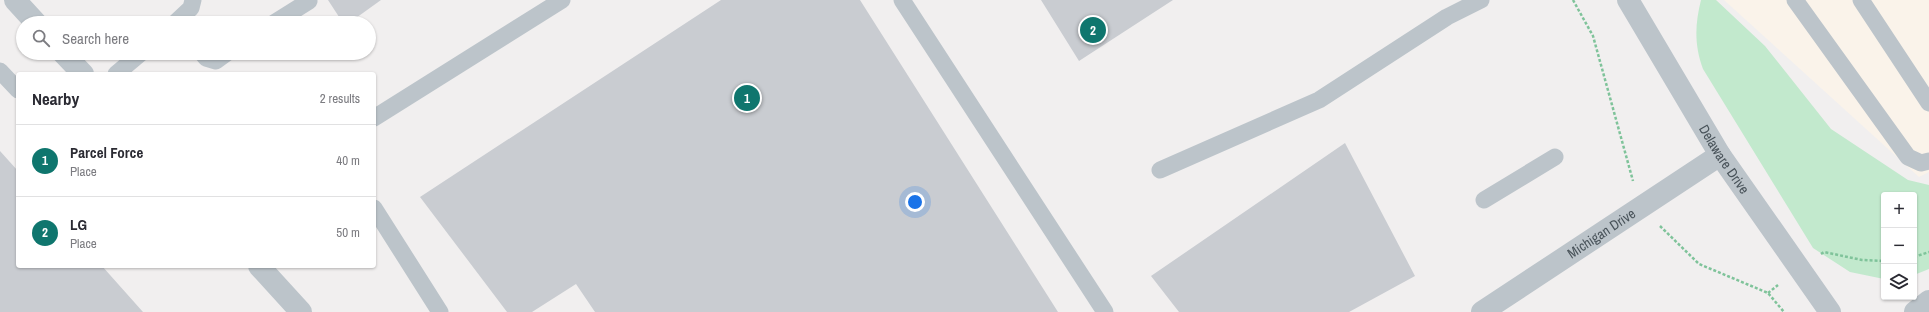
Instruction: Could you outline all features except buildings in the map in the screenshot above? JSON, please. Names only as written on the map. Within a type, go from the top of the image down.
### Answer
[{"type":"street","points":[[15,0],[30,16]]},
{"type":"street","name":"Delaware Drive","points":[[1628,0],[1720,155],[1830,312]]},
{"type":"street","points":[[70,60],[81,72]]},
{"type":"street","name":"Michigan Drive","points":[[1482,312],[1720,155]]},
{"type":"street","points":[[261,268],[301,312]]},
{"type":"street","points":[[1915,312],[1929,301]]},
{"type":"lane","points":[[184,16],[191,8],[193,0]]},
{"type":"lane","points":[[376,117],[562,0]]},
{"type":"lane","points":[[902,0],[1105,312]]},
{"type":"lane","points":[[1160,170],[1319,100],[1447,17],[1481,0]]},
{"type":"lane","points":[[1795,0],[1908,157],[1921,163],[1929,161]]},
{"type":"lane","points":[[1861,0],[1929,103]]},
{"type":"lane","points":[[285,16],[309,1]]},
{"type":"lane","points":[[118,72],[133,60]]},
{"type":"lane","points":[[0,71],[16,88]]},
{"type":"lane","points":[[1484,200],[1555,157]]},
{"type":"lane","points":[[376,211],[440,312]]},
{"type":"path","points":[[1917,256],[1929,252]]},
{"type":"shaded area","points":[[1724,0],[1929,0],[1929,172],[1919,177]]},
{"type":"green space","points":[[1701,0],[1716,0],[1765,46],[1831,129],[1908,180],[1929,185],[1929,269],[1917,274],[1917,192],[1881,192],[1881,278],[1850,272],[1813,248],[1703,69],[1698,51],[1696,34]]},
{"type":"place","name":"LG","points":[[1093,30]]},
{"type":"place","name":"Parcel Force","points":[[747,98]]}]
